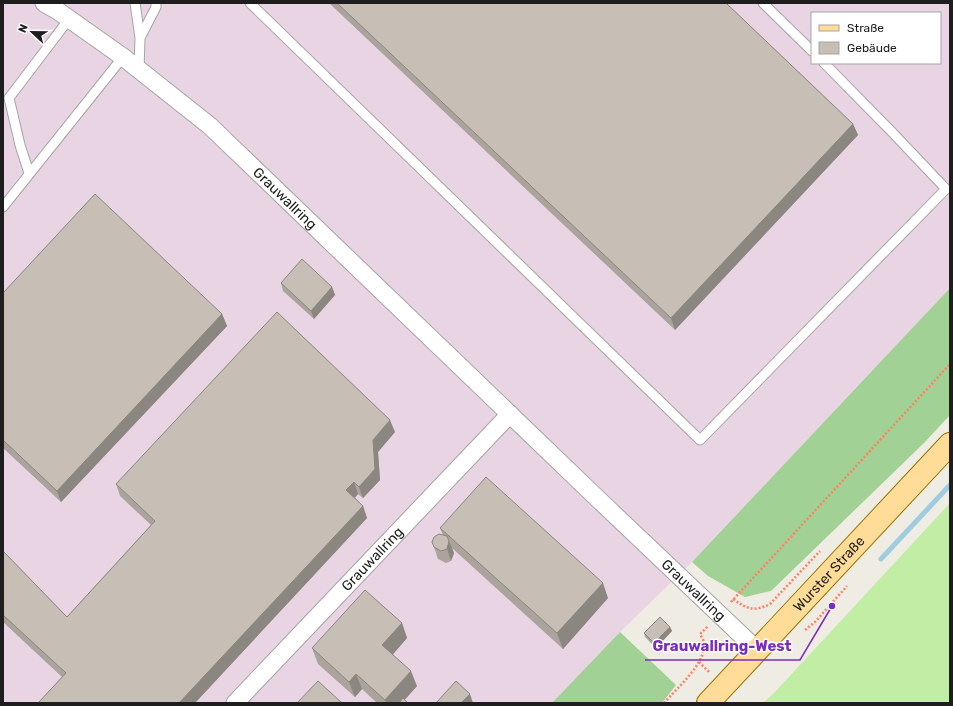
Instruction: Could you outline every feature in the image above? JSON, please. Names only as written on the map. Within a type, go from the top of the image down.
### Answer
[{"type":"main road","name":"Wurster Straße","points":[[708,703],[950,444]]},
{"type":"street","name":"Grauwallring","points":[[44,3],[123,57],[210,126],[757,650]]},
{"type":"street","name":"Grauwallring","points":[[235,703],[510,414]]},
{"type":"lane","points":[[135,3],[140,38],[139,70]]},
{"type":"lane","points":[[140,38],[156,7],[156,3]]},
{"type":"lane","points":[[250,3],[700,440],[946,189],[825,64]]},
{"type":"lane","points":[[763,3],[811,50]]},
{"type":"lane","points":[[29,174],[20,145],[9,98],[69,19]]},
{"type":"lane","points":[[3,207],[123,57]]},
{"type":"path","points":[[733,599],[950,364]]},
{"type":"path","points":[[664,703],[699,662]]},
{"type":"shaded area","points":[[3,3],[950,3],[950,288],[692,562],[620,632],[552,703],[3,703]]},
{"type":"green space","points":[[950,288],[950,415],[924,443],[771,591],[745,597],[708,576],[692,562]]},
{"type":"green space","points":[[950,503],[950,703],[763,703],[775,692]]},
{"type":"green space","points":[[620,632],[676,685],[662,703],[552,703]]},
{"type":"building","points":[[337,3],[726,3],[853,124],[671,318]]},
{"type":"building","points":[[95,194],[222,314],[57,491],[3,440],[3,293]]},
{"type":"building","points":[[302,259],[332,287],[311,311],[281,283]]},
{"type":"building","points":[[277,312],[390,420],[373,440],[375,469],[359,487],[354,482],[346,490],[363,506],[179,703],[38,703],[66,673],[3,615],[3,551],[67,617],[155,521],[116,484]]},
{"type":"building","points":[[486,477],[603,583],[557,633],[440,528]]},
{"type":"building","points":[[439,534],[447,536],[449,541],[447,549],[441,551],[434,547],[432,542],[434,537]]},
{"type":"building","points":[[365,590],[402,623],[382,645],[411,671],[385,700],[356,674],[349,682],[312,648]]},
{"type":"building","points":[[660,617],[670,627],[654,643],[644,633]]},
{"type":"building","points":[[318,681],[342,703],[297,703]]},
{"type":"building","points":[[456,681],[470,694],[461,703],[436,703]]},
{"type":"building","points":[[403,698],[408,703],[399,703]]},
{"type":"waterway","points":[[881,559],[950,485]]},
{"type":"place","name":"Grauwallring-West","points":[[832,606]]}]
